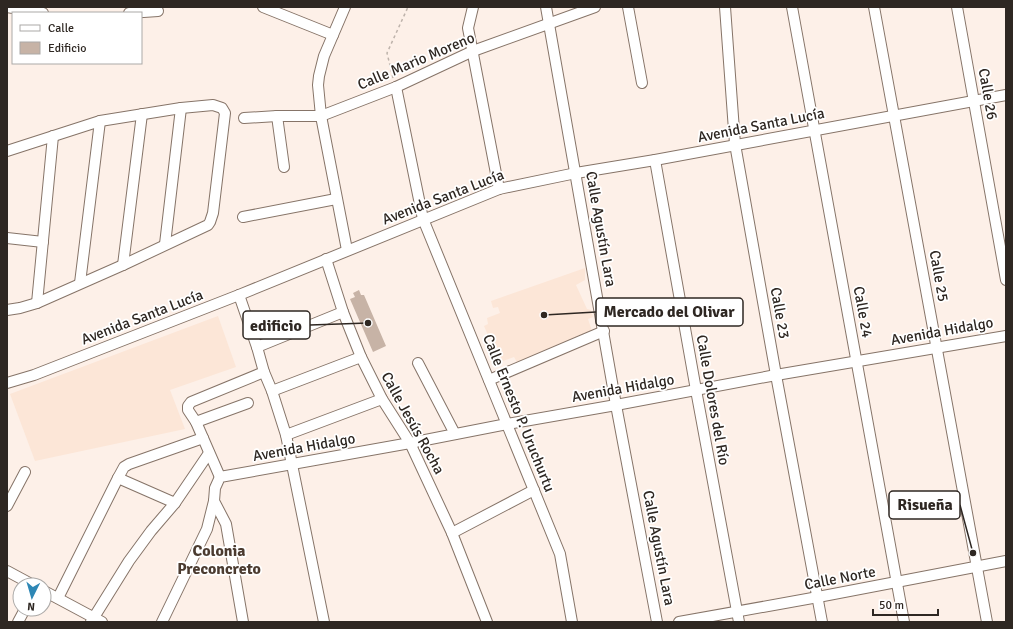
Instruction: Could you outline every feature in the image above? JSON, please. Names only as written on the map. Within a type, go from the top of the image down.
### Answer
[{"type":"street","points":[[7,7],[37,12]]},
{"type":"street","points":[[263,7],[333,36]]},
{"type":"street","points":[[345,7],[324,56],[318,85],[321,116],[347,250]]},
{"type":"street","points":[[473,7],[468,28],[499,189]]},
{"type":"street","name":"Calle Agustín Lara","points":[[546,7],[616,405],[657,622]]},
{"type":"street","name":"Calle Mario Moreno","points":[[244,118],[321,116],[396,87],[473,52],[595,7]]},
{"type":"street","points":[[628,7],[642,83]]},
{"type":"street","name":"Calle 23","points":[[725,7],[735,144],[822,622]]},
{"type":"street","name":"Calle 24","points":[[792,7],[904,622]]},
{"type":"street","name":"Calle 25","points":[[874,7],[987,622]]},
{"type":"street","name":"Calle 26","points":[[957,7],[1006,280]]},
{"type":"street","points":[[139,12],[158,10]]},
{"type":"street","name":"Calle Ernesto P. Uruchurtu","points":[[396,87],[423,219],[560,554],[572,622]]},
{"type":"street","name":"Avenida Santa Lucía","points":[[7,383],[34,375],[239,295],[499,189],[576,173],[655,160],[1006,95]]},
{"type":"street","points":[[7,153],[100,121],[181,108],[213,105],[222,108],[225,113],[213,213],[210,222],[204,227],[123,265],[37,303],[7,310]]},
{"type":"street","points":[[166,244],[181,108]]},
{"type":"street","points":[[123,265],[142,114]]},
{"type":"street","points":[[277,116],[284,167]]},
{"type":"street","points":[[80,283],[100,121]]},
{"type":"street","points":[[37,303],[53,136]]},
{"type":"street","name":"Calle Dolores del Río","points":[[655,160],[739,622]]},
{"type":"street","points":[[243,217],[336,199]]},
{"type":"street","points":[[7,238],[43,242]]},
{"type":"street","name":"Calle Jesús Rocha","points":[[326,259],[343,312],[361,357],[382,400],[410,443],[452,533],[487,622]]},
{"type":"street","points":[[239,295],[286,435],[324,622]]},
{"type":"street","points":[[257,347],[343,312]]},
{"type":"street","points":[[489,380],[604,332]]},
{"type":"street","name":"Avenida Hidalgo","points":[[220,477],[776,375],[1006,336]]},
{"type":"street","points":[[272,391],[361,357]]},
{"type":"street","points":[[418,363],[455,434]]},
{"type":"street","points":[[162,622],[205,534],[214,502],[215,488],[220,477],[196,422],[188,410],[188,406],[191,402],[264,372]]},
{"type":"street","points":[[286,435],[382,400]]},
{"type":"street","points":[[196,422],[248,403]]},
{"type":"street","points":[[58,598],[124,467],[203,438]]},
{"type":"street","points":[[52,595],[96,621],[138,549],[175,503],[209,453]]},
{"type":"street","points":[[7,506],[25,472]]},
{"type":"street","points":[[118,478],[175,503]]},
{"type":"street","points":[[452,533],[534,490]]},
{"type":"street","points":[[214,502],[226,524],[243,622]]},
{"type":"street","name":"Calle Norte","points":[[679,622],[1006,561]]},
{"type":"street","points":[[7,571],[19,577]]},
{"type":"path","points":[[396,87],[387,53],[408,7]]},
{"type":"shaded area","points":[[585,268],[585,280],[576,285],[587,309],[591,310],[593,317],[588,319],[593,334],[518,364],[514,357],[503,361],[500,356],[497,356],[484,326],[488,324],[487,318],[500,313],[498,307],[493,308],[491,301]]},
{"type":"shaded area","points":[[218,316],[236,367],[170,390],[185,429],[35,461],[10,394]]},
{"type":"building","points":[[359,290],[361,295],[364,295],[386,346],[373,352],[350,299],[355,297],[353,293]]},
{"type":"place","name":"Mercado del Olivar","points":[[544,315]]},
{"type":"place","name":"edificio","points":[[368,323]]},
{"type":"place","name":"Risueña","points":[[973,553]]},
{"type":"district","name":"Colonia Preconcreto","points":[[219,559]]}]
